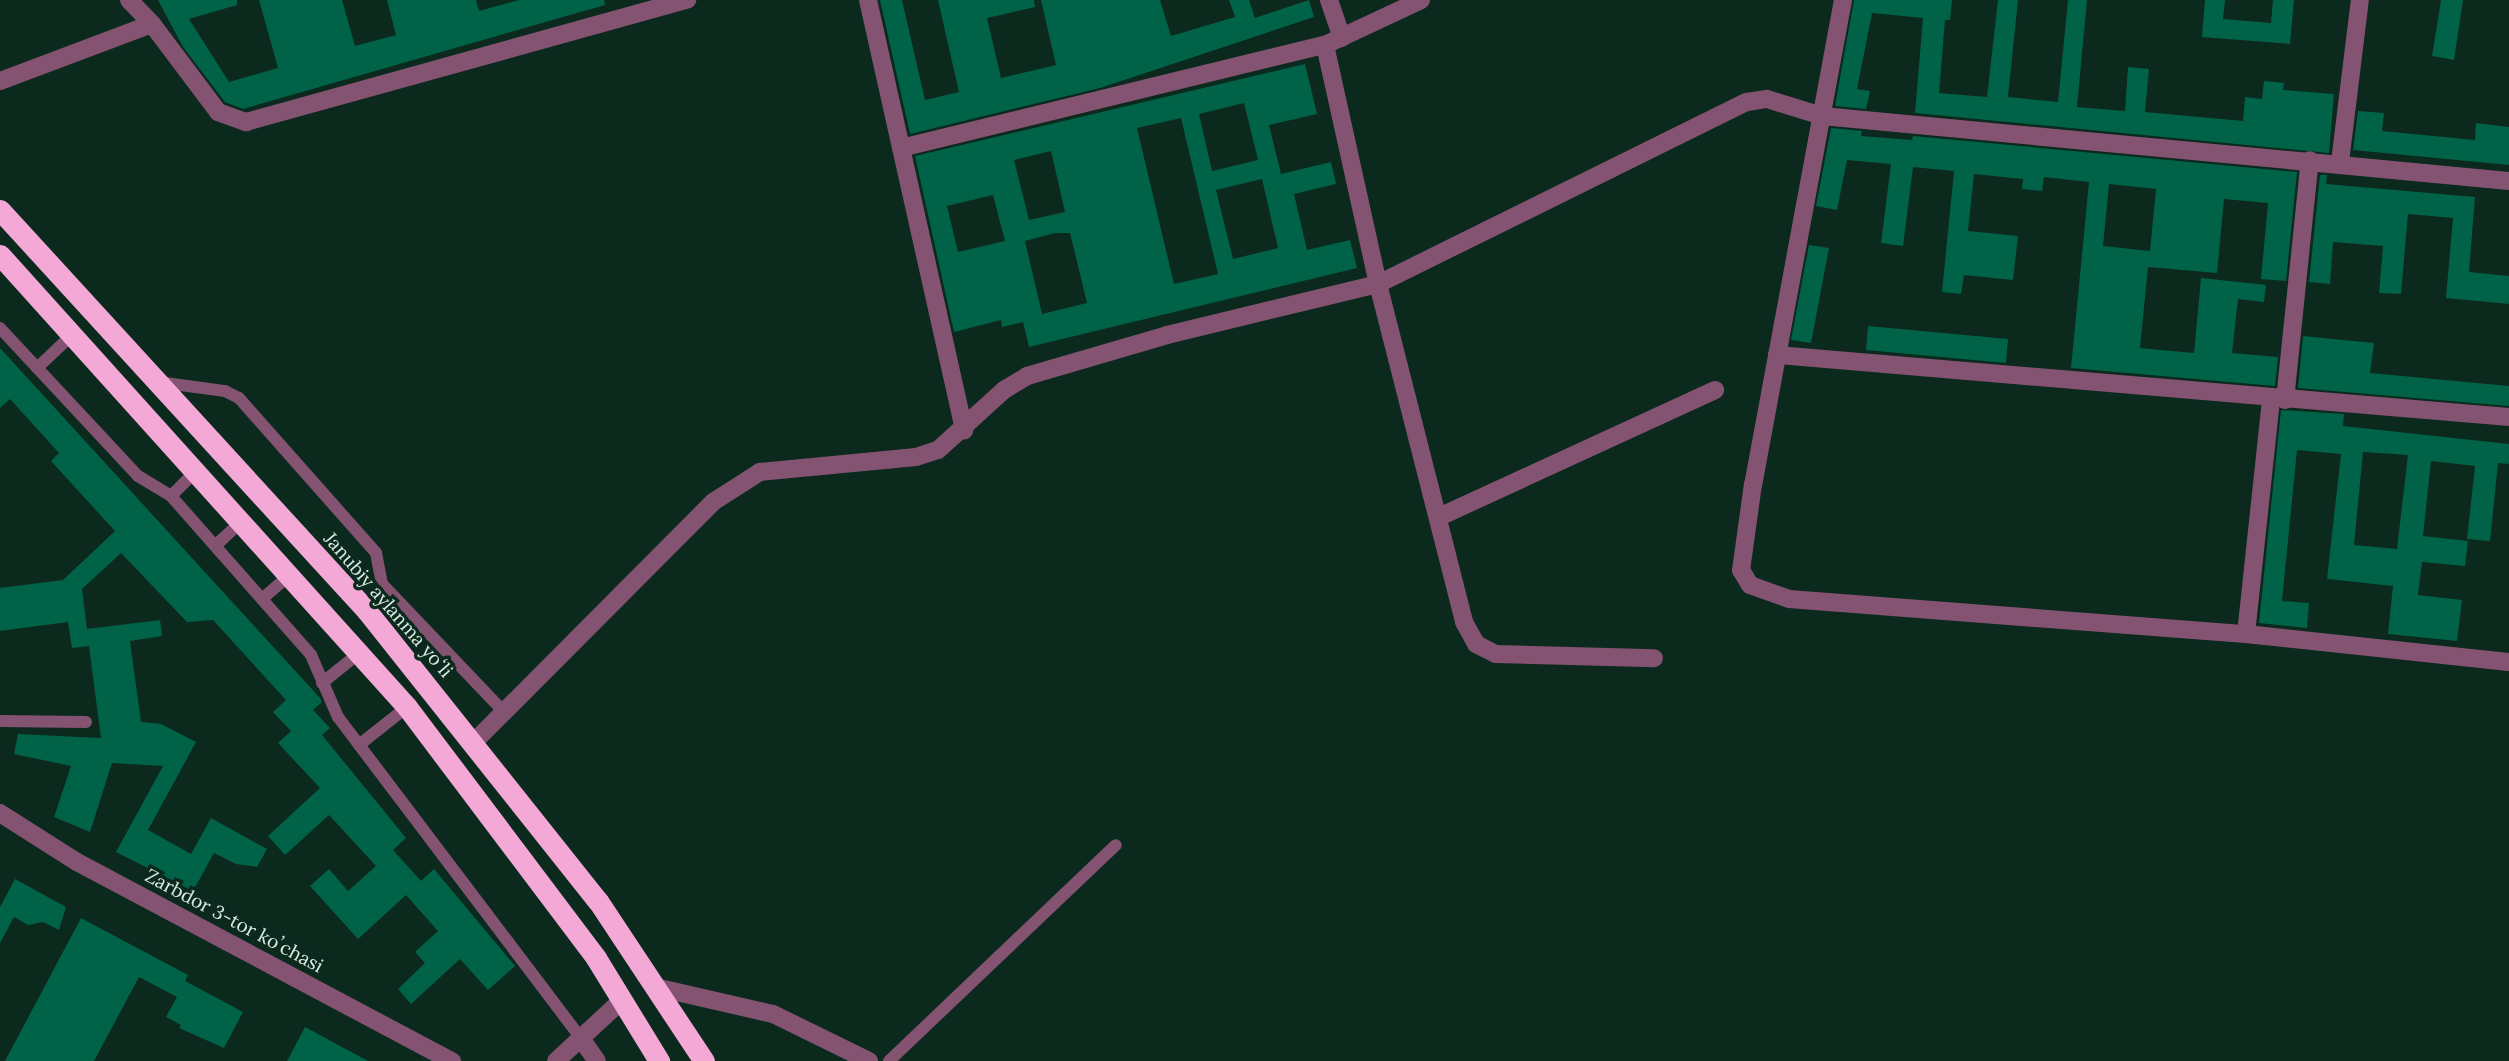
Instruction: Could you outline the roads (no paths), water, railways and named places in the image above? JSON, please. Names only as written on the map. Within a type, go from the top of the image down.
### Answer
[{"type":"highway","name":"Janubiy aylanma yoʻli","points":[[0,210],[366,611],[474,742],[598,901],[704,1061]]},
{"type":"highway","points":[[3,264],[73,334],[407,707],[596,958],[659,1061]]},
{"type":"street","points":[[129,0],[152,24],[218,112],[246,122],[687,0]]},
{"type":"street","points":[[868,0],[964,429]]},
{"type":"street","points":[[1329,0],[1342,38]]},
{"type":"street","points":[[901,148],[1325,45],[1421,0]]},
{"type":"street","points":[[1843,0],[1777,355],[1741,570],[1744,579],[1760,592],[1789,599],[2246,634],[2509,662]]},
{"type":"street","points":[[2340,162],[2360,0]]},
{"type":"street","points":[[0,81],[152,24]]},
{"type":"street","points":[[1325,45],[1378,284],[1464,622],[1476,644],[1496,654],[1654,658]]},
{"type":"street","points":[[474,742],[713,502],[760,472],[916,457],[938,450],[1004,390],[1053,366],[1378,284],[1727,109],[1767,99],[1822,116],[2340,162],[2509,181]]},
{"type":"street","points":[[2246,634],[2310,160]]},
{"type":"street","points":[[1777,355],[2278,400],[2509,416]]},
{"type":"street","points":[[1439,517],[1715,390]]},
{"type":"street","name":"Zarbdor 3-tor koʼchasi","points":[[0,813],[76,862],[452,1061]]},
{"type":"street","points":[[655,987],[772,1014],[869,1061]]},
{"type":"street","points":[[556,1061],[622,1000]]},
{"type":"street","points":[[580,1037],[597,1061]]},
{"type":"lane","points":[[0,328],[138,476],[171,495],[311,655],[328,701],[580,1037]]},
{"type":"lane","points":[[37,369],[73,334]]},
{"type":"lane","points":[[158,382],[225,391],[239,398],[376,553],[382,584],[503,711]]},
{"type":"lane","points":[[171,495],[196,471]]},
{"type":"lane","points":[[215,547],[242,521]]},
{"type":"lane","points":[[262,599],[290,575]]},
{"type":"lane","points":[[366,611],[382,584]]},
{"type":"lane","points":[[322,683],[359,653]]},
{"type":"lane","points":[[359,745],[407,707]]},
{"type":"lane","points":[[0,722],[86,722]]},
{"type":"lane","points":[[889,1061],[1116,845]]}]
